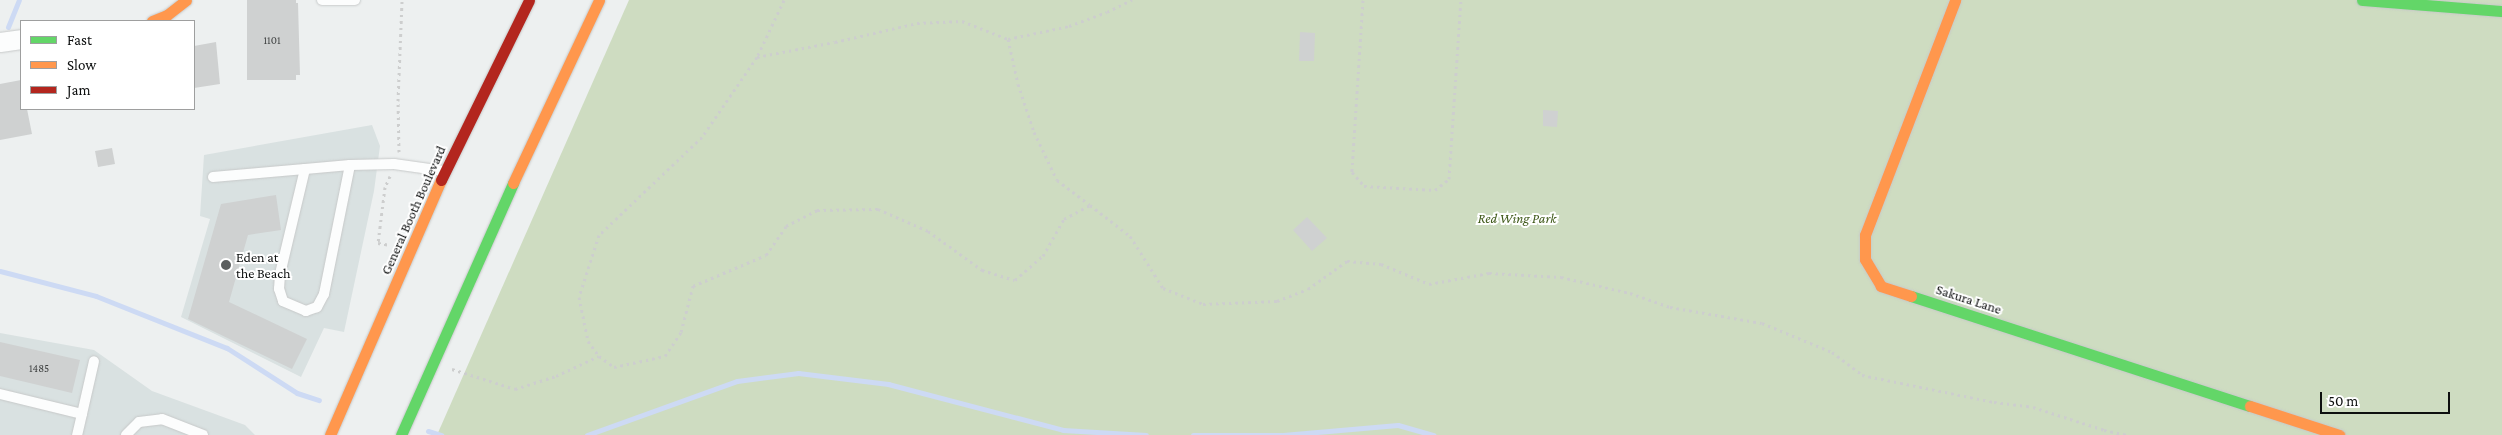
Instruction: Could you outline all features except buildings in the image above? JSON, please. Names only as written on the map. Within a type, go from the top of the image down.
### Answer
[{"type":"main road","points":[[154,20],[167,15],[186,0]]},
{"type":"main road","name":"General Booth Boulevard","points":[[330,435],[445,171],[529,0]]},
{"type":"main road","points":[[401,435],[503,205],[600,0]]},
{"type":"main road","name":"Sakura Lane","points":[[1955,0],[1866,235],[1864,259],[1881,286],[2339,435]]},
{"type":"main road","points":[[2362,0],[2502,11]]},
{"type":"street","points":[[0,42],[20,39]]},
{"type":"lane","points":[[322,0],[355,0]]},
{"type":"lane","points":[[213,177],[350,165],[394,164],[445,171]]},
{"type":"lane","points":[[305,169],[280,274],[280,289],[283,301],[306,311],[317,307],[324,294],[350,165]]},
{"type":"lane","points":[[77,435],[94,361]]},
{"type":"lane","points":[[0,394],[82,414]]},
{"type":"lane","points":[[126,435],[139,422],[162,419],[203,435]]},
{"type":"path","points":[[378,243],[385,187],[400,150],[398,100],[402,0]]},
{"type":"path","points":[[784,0],[757,56],[702,137],[599,235],[578,298],[588,341],[599,356],[614,367],[665,356],[682,332],[693,286],[766,255],[786,226],[817,210],[878,209],[928,231],[982,270],[1015,280],[1043,256],[1064,219],[1090,205]]},
{"type":"path","points":[[757,56],[835,42],[917,23],[962,21],[1008,39],[1069,26],[1107,12],[1132,0]]},
{"type":"path","points":[[1363,0],[1352,172],[1364,186],[1436,190],[1449,179],[1460,0]]},
{"type":"path","points":[[1008,39],[1018,84],[1034,132],[1057,180],[1130,236],[1163,288],[1203,304],[1277,301],[1308,290],[1347,261],[1381,264],[1429,284],[1489,273],[1561,277],[1630,293],[1670,307],[1762,323],[1832,352],[1862,375],[1994,402],[2033,407],[2104,430],[2128,435]]},
{"type":"path","points":[[433,363],[515,389],[556,376],[599,356]]},
{"type":"shaded area","points":[[372,125],[380,146],[374,191],[344,332],[324,328],[301,377],[181,317],[210,219],[200,216],[204,155]]},
{"type":"shaded area","points":[[0,333],[94,350],[152,391],[245,425],[255,435],[0,435]]},
{"type":"green space","name":"Red Wing Park","points":[[629,0],[2502,0],[2502,435],[437,435]]},
{"type":"waterway","points":[[8,27],[19,0]]},
{"type":"waterway","points":[[0,271],[96,296],[227,348],[297,393],[319,400]]},
{"type":"waterway","points":[[587,435],[737,381],[798,373],[888,384],[1063,430],[1146,435]]},
{"type":"waterway","points":[[1193,435],[1283,435],[1398,425],[1434,435]]},
{"type":"waterway","points":[[428,431],[441,435]]},
{"type":"traffic: fast","points":[[2362,0],[2502,11]]},
{"type":"traffic: fast","points":[[401,435],[513,183]]},
{"type":"traffic: fast","points":[[1911,296],[2250,406]]},
{"type":"traffic: slow","points":[[154,20],[167,15],[186,0]]},
{"type":"traffic: slow","points":[[513,183],[599,0]]},
{"type":"traffic: slow","points":[[1911,296],[1881,286],[1865,259],[1865,235],[1955,0]]},
{"type":"traffic: slow","points":[[330,435],[441,180]]},
{"type":"traffic: slow","points":[[2250,406],[2339,435]]},
{"type":"traffic: jam","points":[[441,180],[529,0]]},
{"type":"place","name":"Eden at the Beach","points":[[226,265]]}]
